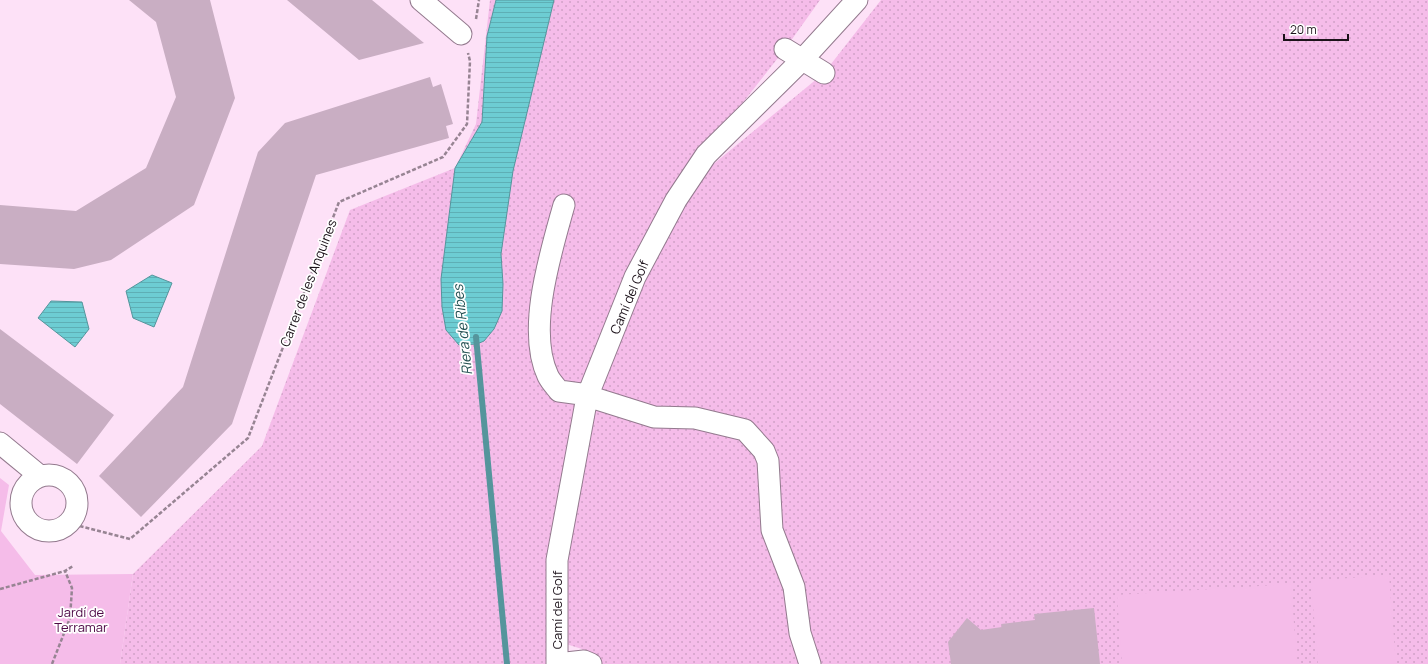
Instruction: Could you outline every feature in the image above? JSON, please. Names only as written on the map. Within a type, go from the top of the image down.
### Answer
[{"type":"street","points":[[421,0],[461,34]]},
{"type":"street","name":"Camí del Golf","points":[[557,664],[557,560],[587,397],[635,277],[676,200],[706,155],[803,59],[857,0]]},
{"type":"street","points":[[785,48],[824,73]]},
{"type":"street","points":[[564,205],[543,282],[540,323],[542,358],[549,377],[559,391],[587,397],[654,417],[695,418],[745,430],[764,451],[768,461],[772,530],[794,587],[800,633],[810,664]]},
{"type":"street","points":[[0,443],[40,476]]},
{"type":"street","points":[[52,474],[61,477],[68,482],[74,490],[77,498],[77,508],[74,516],[68,523],[51,531],[42,530],[33,526],[26,520],[22,511],[21,502],[22,493],[27,485],[40,476],[52,474]]},
{"type":"street","points":[[557,664],[584,661],[591,664]]},
{"type":"path","name":"Carrer de les Anquines","points":[[68,523],[130,539],[248,438],[339,202],[443,157],[467,124],[470,61],[461,34]]},
{"type":"path","points":[[0,588],[65,571],[73,566]]},
{"type":"path","points":[[52,664],[70,618],[72,588],[65,571]]},
{"type":"green space","points":[[490,0],[496,0],[487,36],[482,122],[455,168],[476,124]]},
{"type":"green space","points":[[554,0],[820,0],[785,49],[688,172],[603,337],[547,664],[120,664],[133,574],[262,446],[350,210],[455,168],[537,68]]},
{"type":"green space","points":[[881,0],[1428,0],[1428,664],[584,664],[582,649],[566,644],[566,550],[595,399],[610,352],[693,181],[824,73]]},
{"type":"green space","name":"Jardí de Terramar","points":[[0,478],[9,485],[1,531],[35,575],[133,574],[120,664],[0,664]]},
{"type":"green space","points":[[1389,575],[1396,664],[1318,664],[1311,581]]},
{"type":"green space","points":[[1291,584],[1297,664],[1122,664],[1117,595]]},
{"type":"water","points":[[496,0],[554,0],[513,171],[501,254],[503,284],[502,311],[494,329],[484,341],[477,344],[459,345],[446,330],[442,307],[441,279],[455,168],[482,122],[487,36]]},
{"type":"water","points":[[152,275],[172,283],[154,327],[133,318],[126,291]]},
{"type":"water","points":[[51,301],[82,302],[89,329],[75,347],[38,318]]},
{"type":"building","points":[[129,0],[210,0],[235,98],[194,205],[111,260],[74,269],[0,264],[0,205],[76,211],[146,168],[176,97],[156,22]]},
{"type":"building","points":[[287,0],[372,0],[424,43],[359,60]]},
{"type":"building","points":[[430,77],[433,87],[441,84],[453,124],[446,126],[449,138],[316,175],[232,424],[141,517],[99,476],[183,387],[258,152],[285,123]]},
{"type":"building","points":[[0,329],[114,415],[77,464],[0,404]]},
{"type":"building","points":[[1094,608],[1100,664],[951,664],[948,642],[967,618],[981,630],[1002,627],[1001,624],[1035,620],[1034,614]]},
{"type":"waterway","name":"Riera de Ribes","points":[[476,337],[507,664]]}]
